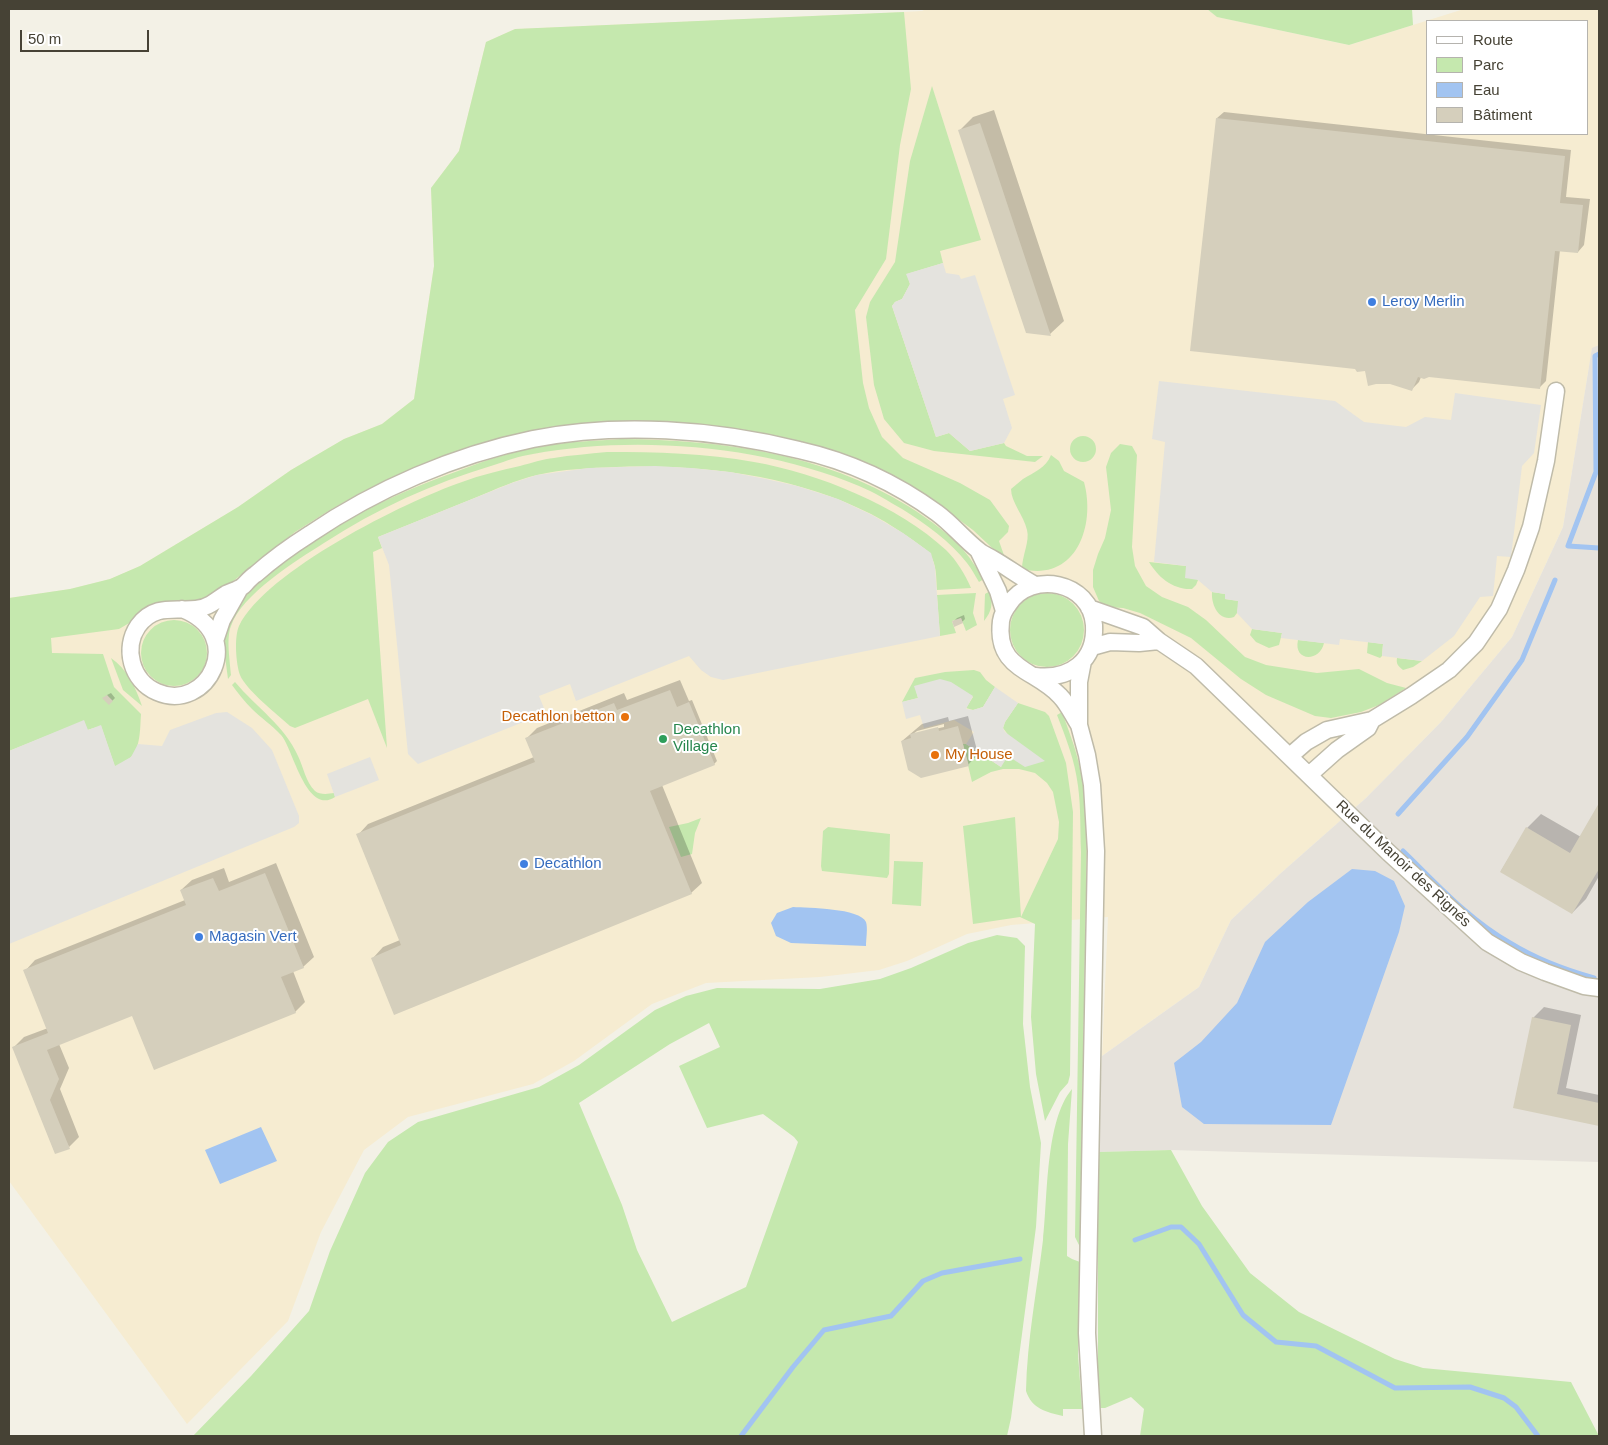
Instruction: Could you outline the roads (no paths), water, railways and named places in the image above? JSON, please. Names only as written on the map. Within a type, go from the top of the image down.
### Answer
[{"type":"street","points":[[1290,756],[1306,742],[1327,730],[1372,720],[1449,670],[1476,643],[1499,609],[1516,570],[1537,503],[1546,460],[1556,391]]},
{"type":"street","points":[[182,609],[196,614],[210,627],[216,638],[218,650],[216,663],[212,673],[202,685],[190,693],[174,696],[157,693],[143,684],[133,669],[130,651],[131,642],[139,625],[153,613],[168,608],[182,609],[207,606],[240,588],[271,562],[319,528],[364,502],[420,475],[472,455],[504,446],[533,439],[593,431],[663,430],[693,432],[768,443],[827,458],[860,470],[912,497],[936,512],[959,531],[979,552],[1034,585]]},
{"type":"street","points":[[979,552],[998,591],[1004,611]]},
{"type":"street","points":[[1079,725],[1060,696],[1035,676],[1020,669],[1008,657],[1001,639],[1001,620],[1004,611],[1013,597],[1034,585],[1048,583],[1063,585],[1076,593],[1089,608],[1094,621],[1095,634],[1079,682],[1079,725],[1092,784],[1096,851],[1087,1333],[1093,1436]]},
{"type":"street","points":[[216,638],[222,620],[240,588]]},
{"type":"street","name":"Rue du Manoir des Rignés","points":[[1089,608],[1143,627],[1159,641],[1196,666],[1395,858],[1487,942],[1521,962],[1545,972],[1584,986],[1599,988]]},
{"type":"street","points":[[1035,676],[1048,678],[1061,676],[1073,670],[1088,654],[1110,642],[1139,643],[1159,641]]},
{"type":"street","points":[[1309,775],[1337,750],[1368,728],[1372,720]]},
{"type":"water","points":[[1352,869],[1375,871],[1394,881],[1405,906],[1399,932],[1331,1125],[1204,1124],[1182,1107],[1174,1063],[1201,1042],[1237,1003],[1265,942],[1308,902]]},
{"type":"water","points":[[793,907],[844,911],[862,917],[867,924],[866,946],[791,943],[776,936],[771,923],[777,913]]},
{"type":"water","points":[[261,1127],[277,1161],[220,1184],[205,1150]]},
{"type":"waterway","points":[[1599,354],[1595,356],[1596,472],[1568,546],[1599,548]]},
{"type":"waterway","points":[[1398,814],[1467,737],[1522,660],[1555,580]]},
{"type":"waterway","points":[[1403,851],[1467,912],[1495,934],[1540,959],[1594,978]]},
{"type":"waterway","points":[[1135,1240],[1171,1227],[1181,1227],[1199,1244],[1243,1315],[1276,1342],[1316,1346],[1395,1388],[1470,1387],[1504,1398],[1516,1407],[1538,1436]]},
{"type":"waterway","points":[[741,1436],[793,1367],[824,1330],[891,1316],[923,1281],[942,1273],[1020,1259]]},
{"type":"place","name":"Leroy Merlin","points":[[1372,302]]},
{"type":"place","name":"Decathlon betton","points":[[625,717]]},
{"type":"place","name":"Decathlon Village","points":[[663,739]]},
{"type":"place","name":"My House","points":[[935,755]]},
{"type":"place","name":"Decathlon","points":[[524,864]]},
{"type":"place","name":"Magasin Vert","points":[[199,937]]}]
